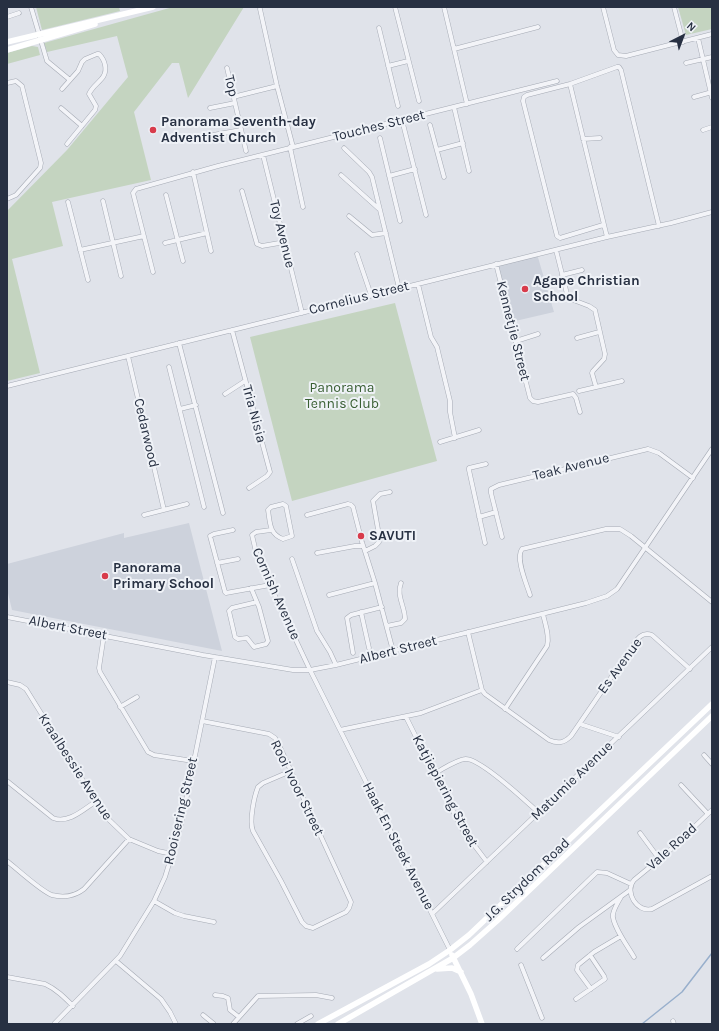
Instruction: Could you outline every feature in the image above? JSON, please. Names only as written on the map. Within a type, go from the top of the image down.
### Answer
[{"type":"street","points":[[31,7],[38,35],[48,63],[70,80]]},
{"type":"street","points":[[7,42],[153,7]]},
{"type":"street","points":[[395,7],[418,102]]},
{"type":"street","points":[[444,7],[467,104]]},
{"type":"street","points":[[603,7],[614,50],[618,55],[626,56],[712,34]]},
{"type":"street","points":[[674,7],[683,42]]},
{"type":"street","points":[[260,8],[292,147],[303,207]]},
{"type":"street","points":[[7,50],[139,10]]},
{"type":"street","points":[[7,17],[19,14]]},
{"type":"street","points":[[454,49],[538,27]]},
{"type":"street","points":[[379,28],[398,106]]},
{"type":"street","points":[[698,38],[712,98]]},
{"type":"street","points":[[62,89],[85,59],[99,54],[103,59],[106,69],[105,75],[89,94],[96,106],[95,110],[67,144]]},
{"type":"street","points":[[686,63],[712,56]]},
{"type":"street","points":[[388,66],[408,61]]},
{"type":"street","points":[[603,225],[560,238],[557,236],[523,101],[524,97],[527,95],[570,84],[617,66],[620,68],[659,226]]},
{"type":"street","name":"Top","points":[[227,68],[246,151]]},
{"type":"street","points":[[7,83],[16,81],[22,86],[41,163],[40,168],[16,195],[7,199]]},
{"type":"street","name":"Touches Street","points":[[144,236],[133,193],[136,189],[193,172],[557,81]]},
{"type":"street","points":[[570,84],[607,237]]},
{"type":"street","points":[[233,97],[277,86]]},
{"type":"street","points":[[694,96],[711,92]]},
{"type":"street","points":[[210,108],[235,103]]},
{"type":"street","points":[[454,107],[469,171]]},
{"type":"street","points":[[61,108],[82,126]]},
{"type":"street","points":[[402,120],[426,215]]},
{"type":"street","points":[[430,125],[444,178]]},
{"type":"street","points":[[703,130],[712,127]]},
{"type":"street","points":[[213,135],[241,130]]},
{"type":"street","points":[[380,138],[400,221]]},
{"type":"street","points":[[583,139],[600,138]]},
{"type":"street","points":[[437,150],[463,144]]},
{"type":"street","points":[[344,148],[370,174],[399,288]]},
{"type":"street","name":"Toy Avenue","points":[[262,155],[302,313]]},
{"type":"street","points":[[389,176],[414,169]]},
{"type":"street","points":[[193,172],[211,251]]},
{"type":"street","points":[[341,175],[379,209]]},
{"type":"street","points":[[242,192],[257,244],[262,246],[285,242]]},
{"type":"street","points":[[166,196],[183,261]]},
{"type":"street","points":[[103,201],[122,276]]},
{"type":"street","points":[[68,202],[88,280]]},
{"type":"street","name":"Cornelius Street","points":[[7,386],[496,264],[659,226],[712,212]]},
{"type":"street","points":[[349,216],[372,235],[386,233]]},
{"type":"street","points":[[165,243],[207,233]]},
{"type":"street","points":[[80,250],[144,236],[153,272]]},
{"type":"street","points":[[556,250],[568,298],[589,306],[595,310],[605,354],[604,359],[592,373],[596,387]]},
{"type":"street","points":[[357,254],[371,295]]},
{"type":"street","name":"Kennetjie Street","points":[[496,264],[530,398],[533,401],[538,402],[573,394],[576,398],[580,412]]},
{"type":"street","points":[[562,275],[582,270]]},
{"type":"street","points":[[418,284],[431,337],[437,347],[450,401],[450,412],[455,438]]},
{"type":"street","name":"Tria Nisia","points":[[232,330],[270,472],[267,476],[249,488]]},
{"type":"street","points":[[576,338],[599,332]]},
{"type":"street","points":[[516,341],[538,334]]},
{"type":"street","points":[[179,343],[223,513]]},
{"type":"street","name":"Cedarwood","points":[[128,356],[164,510]]},
{"type":"street","points":[[169,367],[204,507]]},
{"type":"street","points":[[225,394],[245,381]]},
{"type":"street","points":[[579,391],[622,381]]},
{"type":"street","points":[[180,410],[196,405]]},
{"type":"street","points":[[440,442],[479,430]]},
{"type":"street","name":"Teak Avenue","points":[[502,537],[491,490],[496,486],[644,449],[659,453],[692,478]]},
{"type":"street","name":"Albert Street","points":[[7,617],[215,657],[293,670],[310,670],[336,665],[544,614],[593,601],[612,594],[617,589],[712,449]]},
{"type":"street","points":[[485,543],[469,468],[486,464]]},
{"type":"street","points":[[317,554],[355,546],[377,545],[379,542],[379,535],[373,501],[380,494],[390,492]]},
{"type":"street","points":[[144,515],[187,504]]},
{"type":"street","points":[[284,504],[286,506],[292,537],[281,539],[271,530],[268,510],[271,507],[284,504]]},
{"type":"street","points":[[307,515],[348,504],[351,505],[382,607],[392,651]]},
{"type":"street","points":[[479,517],[496,512]]},
{"type":"street","points":[[530,595],[520,560],[520,552],[524,548],[589,532],[613,528],[626,532],[712,602]]},
{"type":"street","points":[[233,530],[210,536],[225,592],[270,585]]},
{"type":"street","name":"Cornish Avenue","points":[[271,530],[256,532],[253,534],[252,537],[257,556],[310,670]]},
{"type":"street","points":[[292,558],[317,631],[336,665]]},
{"type":"street","points":[[217,563],[238,559]]},
{"type":"street","points":[[329,595],[375,583]]},
{"type":"street","points":[[387,626],[401,623],[405,619],[399,590],[401,583]]},
{"type":"street","points":[[251,588],[257,602],[268,641],[266,644],[254,647],[247,638],[238,639],[235,637],[229,611],[232,608],[257,602]]},
{"type":"street","points":[[353,653],[347,618],[349,615],[382,607]]},
{"type":"street","points":[[361,612],[369,648]]},
{"type":"street","points":[[468,632],[482,690],[492,700],[505,709],[547,646],[548,634],[544,614]]},
{"type":"street","points":[[104,635],[99,670],[120,707],[150,753],[154,755],[193,761]]},
{"type":"street","name":"Es Avenue","points":[[505,709],[549,740],[559,743],[569,738],[580,724],[632,647],[642,635],[652,635],[690,669]]},
{"type":"street","name":"Matumie Avenue","points":[[432,914],[712,647]]},
{"type":"street","name":"Rooisering Street","points":[[54,1024],[116,961],[127,947],[154,901],[165,877],[181,825],[215,657]]},
{"type":"street","name":"Haak En Steek Avenue","points":[[310,670],[461,972],[482,1024]]},
{"type":"street","name":"Kraalbessie Avenue","points":[[7,682],[20,685],[26,689],[105,816],[129,839],[158,851],[172,854]]},
{"type":"street","points":[[340,730],[406,717],[435,708],[482,690]]},
{"type":"street","points":[[120,707],[136,697]]},
{"type":"street","name":"J.G. Strydom Road","points":[[318,1024],[429,964],[450,950],[480,925],[712,704]]},
{"type":"street","name":"J.G. Strydom Road","points":[[338,1024],[433,970],[475,942],[712,716]]},
{"type":"street","name":"Katjiepiering Street","points":[[406,717],[465,833],[487,862]]},
{"type":"street","name":"Rooi Ivoor Street","points":[[202,721],[272,736],[276,740],[291,771],[351,902],[350,906],[342,914],[311,928],[302,922],[278,874],[253,831],[251,821],[258,787],[291,771]]},
{"type":"street","points":[[580,724],[619,737]]},
{"type":"street","points":[[704,755],[712,764]]},
{"type":"street","points":[[435,773],[464,759],[474,760],[506,784],[539,812]]},
{"type":"street","points":[[7,782],[57,820],[67,819],[96,802]]},
{"type":"street","points":[[681,785],[708,814]]},
{"type":"street","name":"Vale Road","points":[[631,884],[660,860],[712,810]]},
{"type":"street","points":[[640,833],[660,860]]},
{"type":"street","points":[[7,861],[48,893],[52,895],[68,896],[78,893],[84,889],[129,839]]},
{"type":"street","points":[[517,949],[597,872],[607,873],[631,884],[630,890],[638,906],[641,909],[648,910],[712,876]]},
{"type":"street","points":[[543,958],[622,894],[630,890]]},
{"type":"street","points":[[622,894],[612,916],[621,936],[634,957]]},
{"type":"street","points":[[154,901],[175,913],[214,922]]},
{"type":"street","points":[[591,989],[577,968],[579,964],[590,955],[621,936]]},
{"type":"street","points":[[576,999],[603,981],[605,978],[590,955]]},
{"type":"street","points":[[116,961],[161,999],[176,1024]]},
{"type":"street","points":[[521,965],[542,1018]]},
{"type":"street","points":[[433,970],[450,968],[461,972]]},
{"type":"street","points":[[7,977],[50,986],[58,991],[73,1006]]},
{"type":"street","points":[[235,1024],[254,999],[260,996],[316,995],[332,998]]},
{"type":"street","points":[[215,996],[225,996],[228,998],[230,1010],[239,1017]]},
{"type":"street","points":[[203,1015],[214,1024]]},
{"type":"street","points":[[297,1024],[311,1016]]},
{"type":"shaded area","name":"Agape Christian School","points":[[537,254],[554,312],[511,322],[496,264]]},
{"type":"shaded area","name":"Panorama Primary School","points":[[189,523],[222,651],[12,610],[7,589],[7,564],[124,533],[124,538]]},
{"type":"green space","points":[[36,7],[119,7],[120,11],[42,30]]},
{"type":"green space","points":[[173,7],[244,7],[188,98],[179,63],[172,63],[134,112],[151,180],[52,202],[63,246],[12,259],[40,373],[7,381],[7,211],[67,150],[128,77],[117,36],[47,52],[44,43]]},
{"type":"green space","points":[[678,7],[712,7],[712,29],[686,35]]},
{"type":"green space","points":[[32,46],[38,47],[40,55],[7,64],[7,53]]},
{"type":"green space","name":"Panorama Tennis Club","points":[[395,303],[437,461],[292,501],[250,337]]},
{"type":"waterway","points":[[642,1024],[682,992],[712,953]]},
{"type":"place","name":"Panorama Seventh-day Adventist Church","points":[[153,130]]},
{"type":"place","name":"Agape Christian School","points":[[525,289]]},
{"type":"place","name":"SAVUTI","points":[[361,536]]},
{"type":"place","name":"Panorama Primary School","points":[[105,576]]}]
